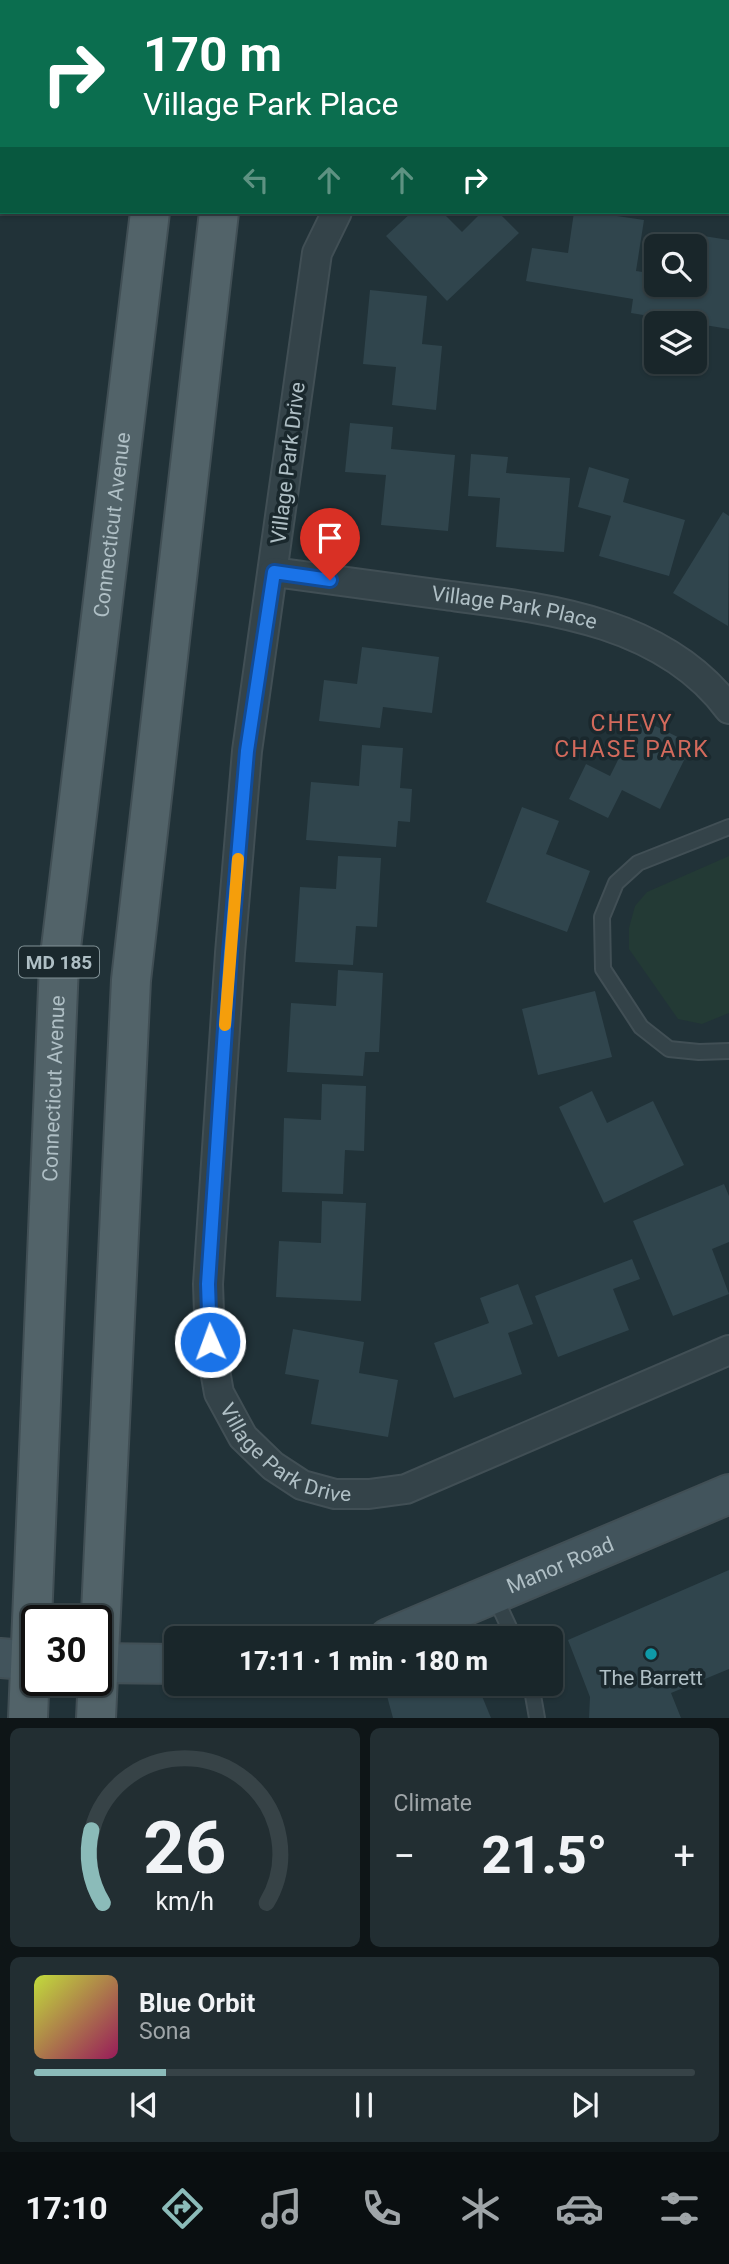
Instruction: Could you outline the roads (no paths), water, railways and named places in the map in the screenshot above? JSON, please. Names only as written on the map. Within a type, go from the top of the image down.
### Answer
[{"type":"main road","name":"Connecticut Avenue","points":[[25,1605],[58,964],[150,214]]},
{"type":"main road","points":[[101,1605],[131,980],[219,214]]},
{"type":"main road","name":"Connecticut Avenue","points":[[26,1696],[28,1718]]},
{"type":"main road","points":[[96,1718],[97,1696]]},
{"type":"street","name":"Village Park Drive","points":[[336,214],[317,253],[247,751],[230,953],[208,1284],[210,1342],[219,1393],[243,1437],[272,1466],[302,1485],[335,1494],[369,1494],[406,1489],[729,1350]]},
{"type":"street","name":"Village Park Place","points":[[274,572],[520,605],[586,618],[620,629],[658,649],[697,675],[729,709]]},
{"type":"street","name":"Manor Road","points":[[418,1626],[729,1494]]},
{"type":"street","points":[[112,1663],[164,1664]]},
{"type":"lane","points":[[729,827],[639,863],[616,883],[602,917],[602,927],[603,969],[641,1027],[668,1049],[729,1051]]},
{"type":"lane","points":[[494,1594],[509,1626]]},
{"type":"lane","points":[[533,1696],[537,1718]]},
{"type":"place","name":"The Barrett","points":[[651,1654]]},
{"type":"district","name":"CHEVY CHASE PARK","points":[[632,736]]}]
